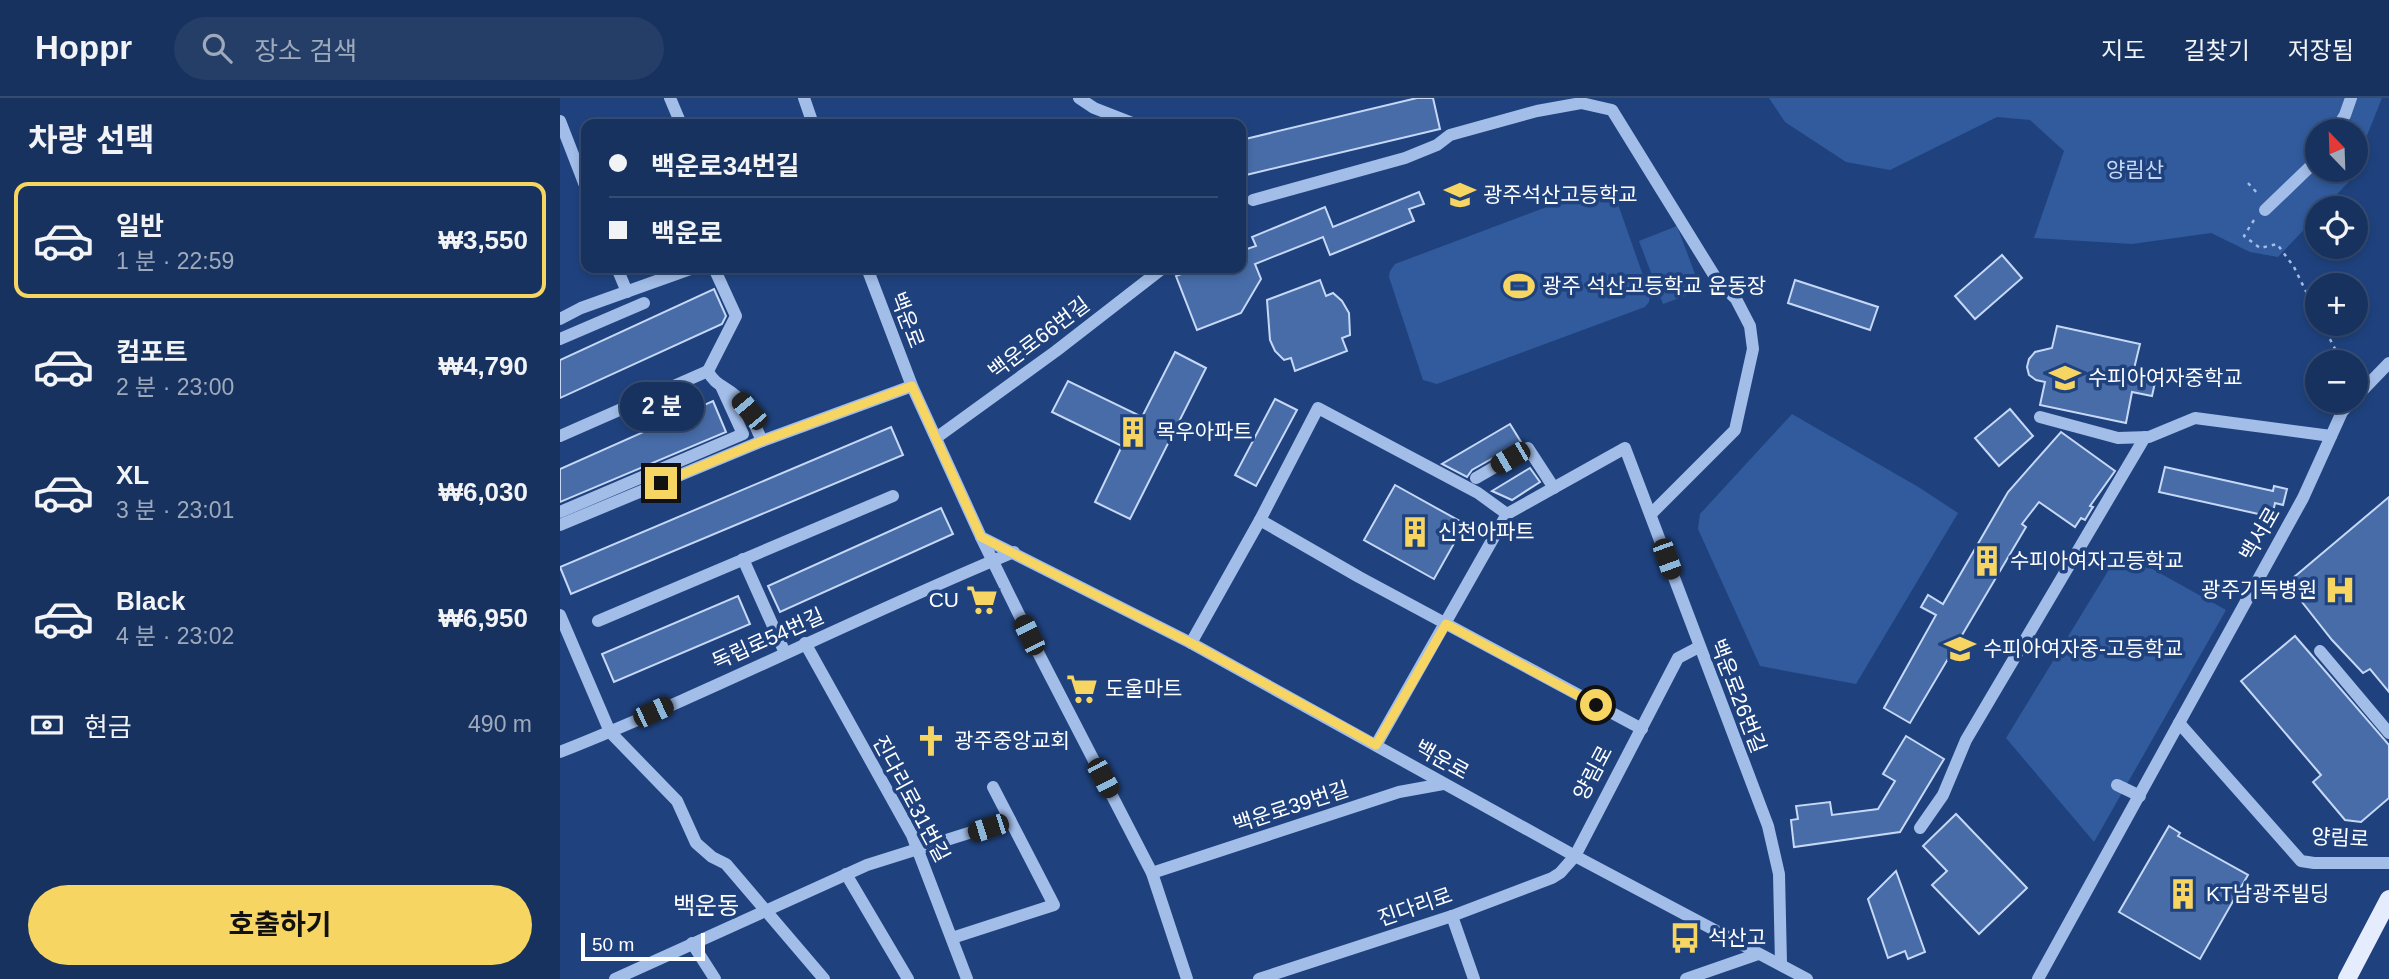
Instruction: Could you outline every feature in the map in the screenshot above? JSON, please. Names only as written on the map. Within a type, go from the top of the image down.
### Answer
[{"type":"main road","points":[[2347,979],[2389,900]]},
{"type":"street","points":[[670,98],[679,119]]},
{"type":"street","points":[[804,98],[811,119]]},
{"type":"street","points":[[1079,98],[1094,108],[1122,119]]},
{"type":"street","points":[[2342,119],[2351,98]]},
{"type":"street","points":[[1253,200],[1405,158],[1437,145],[1450,135],[1537,111],[1581,103],[1612,110],[1717,280],[1736,299],[1750,326],[1754,349],[1735,429],[1651,514]]},
{"type":"street","points":[[560,121],[581,175]]},
{"type":"street","points":[[2265,210],[2305,173]]},
{"type":"street","points":[[619,273],[627,292]]},
{"type":"street","points":[[560,319],[680,273]]},
{"type":"street","points":[[560,436],[708,372],[736,316],[716,273]]},
{"type":"street","name":"백운로","points":[[869,273],[912,386],[981,537],[1191,643],[1574,856],[1807,979]]},
{"type":"street","name":"백운로66번길","points":[[936,438],[1056,351],[1157,273]]},
{"type":"street","points":[[560,339],[643,303]]},
{"type":"street","points":[[2368,385],[2389,363]]},
{"type":"street","points":[[708,372],[712,380],[735,394],[749,411],[762,441]]},
{"type":"street","points":[[560,512],[743,433],[721,386]]},
{"type":"street","points":[[560,525],[762,441],[912,386]]},
{"type":"street","points":[[1191,643],[1260,520],[1318,408],[1478,494],[1507,514]]},
{"type":"street","name":"백서로","points":[[2038,979],[2303,498],[2342,413]]},
{"type":"street","points":[[2040,416],[2118,438],[2145,437],[2195,418],[2330,436]]},
{"type":"street","points":[[1920,828],[1943,795],[1966,740],[2145,437]]},
{"type":"street","points":[[1376,745],[1507,514],[1553,488],[1528,448],[1476,478]]},
{"type":"street","name":"백운로26번길","points":[[1553,488],[1625,448],[1768,826],[1779,874],[1780,964]]},
{"type":"street","points":[[598,621],[893,496]]},
{"type":"street","points":[[1260,520],[1359,577],[1642,729]]},
{"type":"street","points":[[981,537],[1152,873],[1187,979]]},
{"type":"street","name":"독립로54번길","points":[[560,752],[1014,552]]},
{"type":"street","points":[[743,559],[785,653]]},
{"type":"street","points":[[560,615],[610,732],[677,801],[696,843],[712,857],[726,864],[824,979]]},
{"type":"street","name":"진다리로31번길","points":[[806,643],[920,850],[967,979]]},
{"type":"street","name":"양림로","points":[[1574,856],[1678,659],[1699,647]]},
{"type":"street","points":[[2320,651],[2389,733]]},
{"type":"street","name":"양림로","points":[[2179,723],[2301,861],[2389,863]]},
{"type":"street","name":"백운로39번길","points":[[1152,873],[1399,792],[1443,783]]},
{"type":"street","points":[[2118,785],[2140,796]]},
{"type":"street","points":[[952,938],[1054,905],[993,787]]},
{"type":"street","points":[[615,979],[846,874],[1010,820]]},
{"type":"street","name":"진다리로","points":[[1259,979],[1452,916],[1552,878],[1560,873],[1574,856]]},
{"type":"street","points":[[846,874],[908,979]]},
{"type":"street","points":[[1452,916],[1475,979]]},
{"type":"street","points":[[692,943],[715,979]]},
{"type":"street","points":[[1686,979],[1758,954]]},
{"type":"path","points":[[2248,183],[2259,195],[2253,199],[2265,210],[2249,225],[2244,236],[2260,248],[2277,244],[2294,267],[2305,289]]},
{"type":"green space","name":"양림산","points":[[1769,98],[2382,98],[2368,133],[2368,119],[2305,119],[2305,182],[2349,182],[2335,196],[2305,196],[2305,229],[2278,257],[2250,252],[2211,233],[2132,244],[2034,238],[2064,151],[2030,120],[1997,117],[1890,170],[1846,162],[1785,122]]},
{"type":"green space","name":"광주 석산고등학교 운동장","points":[[1600,187],[1614,193],[1650,295],[1645,307],[1437,384],[1423,380],[1389,277],[1395,264]]},
{"type":"green space","points":[[1677,226],[1701,290],[1663,304],[1639,241]]},
{"type":"green space","points":[[1792,414],[1958,513],[1856,684],[1760,666],[1698,529],[1700,514]]},
{"type":"green space","points":[[2129,556],[2226,610],[2094,842],[2006,738],[2116,558]]},
{"type":"building","points":[[1417,98],[1433,98],[1440,129],[1246,175],[1246,139]]},
{"type":"building","points":[[1419,192],[1424,204],[1409,209],[1414,221],[1330,255],[1323,237],[1255,264],[1261,279],[1241,313],[1197,330],[1176,276],[1184,273],[1246,273],[1246,249],[1256,246],[1252,237],[1325,207],[1333,227]]},
{"type":"building","points":[[2002,255],[2022,278],[1975,319],[1955,296]]},
{"type":"building","points":[[1320,280],[1326,296],[1333,293],[1349,313],[1350,335],[1342,338],[1347,351],[1295,371],[1291,358],[1284,360],[1275,351],[1270,340],[1267,300]]},
{"type":"building","points":[[1795,280],[1878,307],[1870,330],[1788,303]]},
{"type":"building","points":[[714,289],[726,316],[722,324],[560,398],[560,360]]},
{"type":"building","points":[[2057,326],[2140,344],[2133,373],[2156,378],[2152,396],[2132,392],[2126,423],[2040,405],[2045,382],[2029,375],[2027,367],[2035,352],[2052,348]]},
{"type":"building","name":"목우아파트","points":[[1175,352],[1206,368],[1130,519],[1095,502],[1122,446],[1052,412],[1068,381],[1142,417]]},
{"type":"building","points":[[1275,399],[1297,410],[1256,486],[1235,475]]},
{"type":"building","points":[[713,401],[726,432],[560,502],[560,469]]},
{"type":"building","points":[[2010,409],[2033,436],[1999,466],[1975,438]]},
{"type":"building","points":[[1510,424],[1521,442],[1472,470],[1467,477],[1442,464]]},
{"type":"building","points":[[891,427],[903,455],[571,594],[560,567]]},
{"type":"building","name":"수피아여자고등학교","points":[[2061,432],[2115,471],[2090,506],[2093,507],[2085,520],[2081,518],[2075,527],[2039,502],[2022,524],[2026,527],[1910,723],[1884,708],[1936,615],[1921,607],[1928,595],[1943,604],[2008,492]]},
{"type":"building","points":[[2165,467],[2273,491],[2274,486],[2287,489],[2283,505],[2275,503],[2272,517],[2159,492]]},
{"type":"building","points":[[1530,468],[1540,482],[1512,500],[1492,491]]},
{"type":"building","name":"신천아파트","points":[[1395,485],[1465,524],[1434,579],[1364,540]]},
{"type":"building","name":"광주기독병원","points":[[2389,497],[2389,692],[2370,669],[2363,673],[2332,640],[2287,583]]},
{"type":"building","points":[[941,508],[953,534],[780,612],[768,586]]},
{"type":"building","points":[[738,596],[750,624],[614,682],[602,654]]},
{"type":"building","points":[[2295,636],[2389,745],[2389,798],[2361,822],[2345,820],[2313,782],[2321,775],[2241,681]]},
{"type":"building","points":[[1906,736],[1944,759],[1900,832],[1794,847],[1791,820],[1798,819],[1796,806],[1830,802],[1832,815],[1878,809],[1895,781],[1883,774]]},
{"type":"building","points":[[1956,814],[2027,888],[1979,934],[1932,885],[1947,871],[1923,846]]},
{"type":"building","name":"KT남광주빌딩","points":[[2169,826],[2180,833],[2178,836],[2248,875],[2200,959],[2119,912]]},
{"type":"building","points":[[1896,871],[1925,952],[1908,959],[1905,951],[1888,958],[1868,899]]},
{"type":"place","name":"광주석산고등학교","points":[[1460,195]]},
{"type":"place","name":"광주 석산고등학교 운동장","points":[[1519,286]]},
{"type":"place","name":"수피아여자중학교","points":[[2065,378]]},
{"type":"place","name":"목우아파트","points":[[1133,432]]},
{"type":"place","name":"신천아파트","points":[[1415,532]]},
{"type":"place","name":"수피아여자고등학교","points":[[1987,561]]},
{"type":"place","name":"광주기독병원","points":[[2340,590]]},
{"type":"place","name":"CU","points":[[982,600]]},
{"type":"place","name":"수피아여자중-고등학교","points":[[1960,649]]},
{"type":"place","name":"도울마트","points":[[1082,689]]},
{"type":"place","name":"광주중앙교회","points":[[931,741]]},
{"type":"place","name":"KT남광주빌딩","points":[[2183,894]]},
{"type":"place","name":"석산고","points":[[1685,938]]},
{"type":"district","name":"백운동","points":[[706,906]]},
{"type":"route","points":[[661,483],[762,441],[912,386],[981,537],[1191,643],[1376,745],[1446,624],[1596,705]]}]
